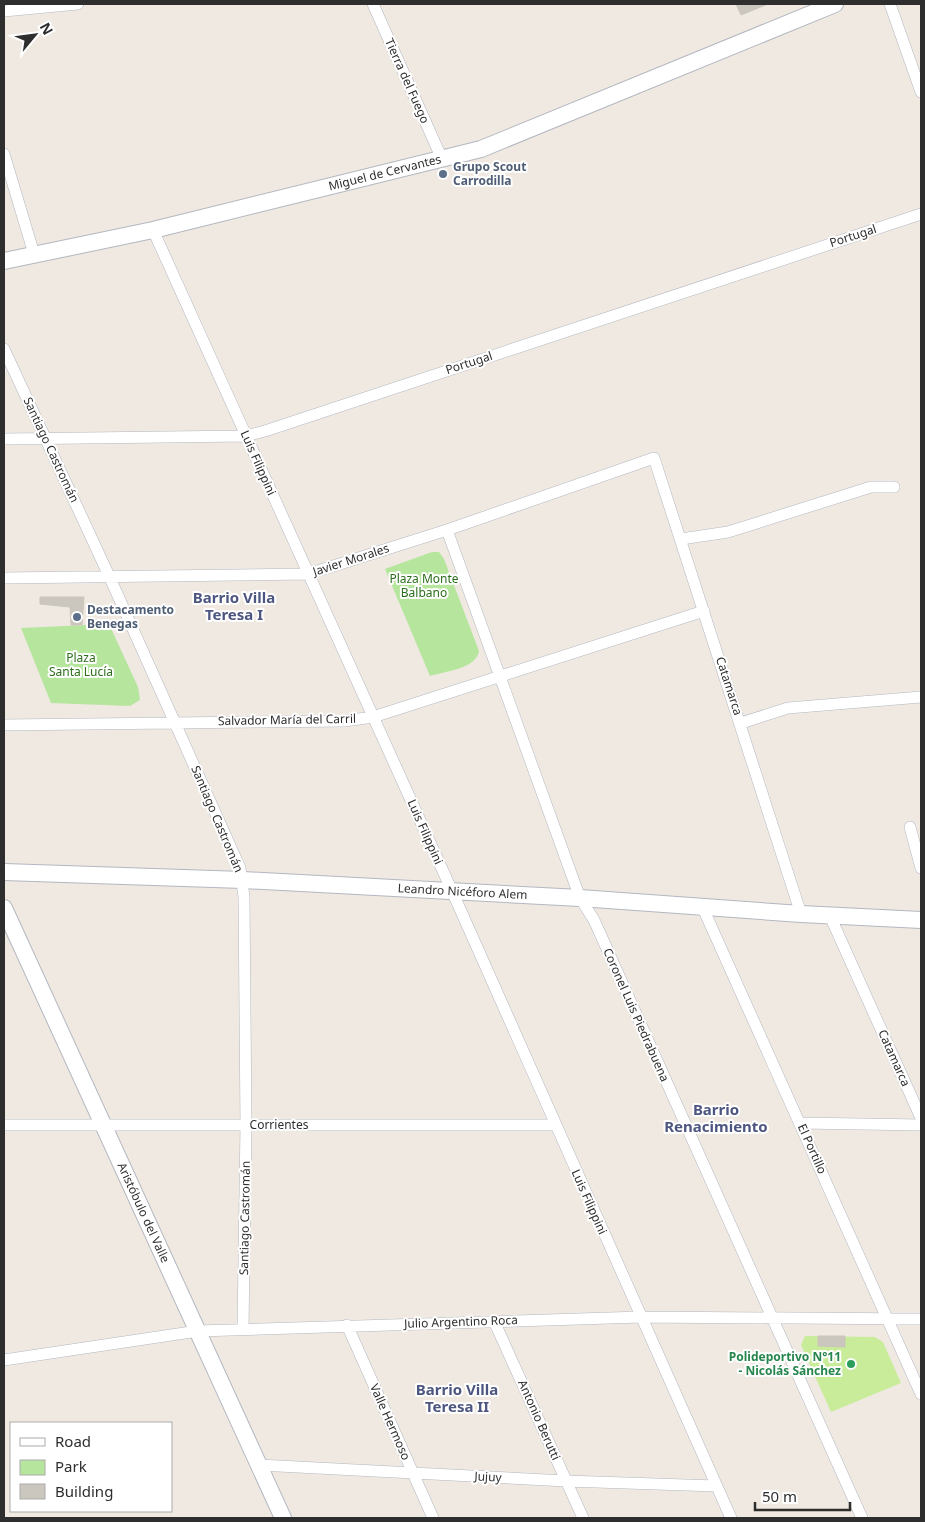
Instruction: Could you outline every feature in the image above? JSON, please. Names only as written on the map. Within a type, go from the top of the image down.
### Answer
[{"type":"street","points":[[4,11],[78,4]]},
{"type":"street","name":"Tierra del Fuego","points":[[373,4],[442,159]]},
{"type":"street","name":"Miguel de Cervantes","points":[[4,261],[153,230],[481,149],[835,4]]},
{"type":"street","points":[[890,4],[921,92]]},
{"type":"street","points":[[4,154],[34,254]]},
{"type":"street","name":"Portugal","points":[[4,439],[246,436],[921,214]]},
{"type":"street","name":"Luis Filippini","points":[[153,230],[452,891],[730,1518]]},
{"type":"street","name":"Santiago Castromán","points":[[4,350],[110,578],[236,857],[243,880],[246,1125],[244,1329]]},
{"type":"street","name":"Javier Morales","points":[[4,578],[308,574],[447,530],[654,458]]},
{"type":"street","name":"Catamarca","points":[[654,458],[801,914]]},
{"type":"street","points":[[681,539],[728,532],[871,487],[894,487]]},
{"type":"street","name":"Coronel Luis Piedrabuena","points":[[447,530],[580,898],[594,920],[862,1518]]},
{"type":"street","name":"Salvador María del Carril","points":[[4,725],[345,720],[373,717],[501,678],[704,611]]},
{"type":"street","points":[[741,723],[788,708],[921,697]]},
{"type":"street","points":[[910,827],[921,868]]},
{"type":"street","name":"Leandro Nicéforo Alem","points":[[4,872],[243,880],[580,898],[830,916],[921,920]]},
{"type":"street","name":"El Portillo","points":[[702,906],[921,1394]]},
{"type":"street","name":"Aristóbulo del Valle","points":[[4,908],[283,1518]]},
{"type":"street","name":"Catamarca","points":[[830,916],[921,1118]]},
{"type":"street","points":[[801,1123],[921,1125]]},
{"type":"street","name":"Corrientes","points":[[4,1125],[555,1125]]},
{"type":"street","name":"Julio Argentino Roca","points":[[4,1360],[198,1331],[641,1317],[921,1319]]},
{"type":"street","name":"Antonio Berutti","points":[[494,1321],[583,1518]]},
{"type":"street","name":"Valle Hermoso","points":[[347,1325],[433,1518]]},
{"type":"street","name":"Jujuy","points":[[259,1465],[566,1481],[716,1486]]},
{"type":"green space","name":"Plaza Monte Balbano","points":[[432,552],[439,552],[444,559],[479,651],[477,657],[466,666],[430,676],[385,569]]},
{"type":"green space","name":"Plaza Santa Lucía","points":[[109,624],[138,687],[140,700],[130,706],[51,703],[21,628]]},
{"type":"green space","name":"Polideportivo N°11 - Nicolás Sánchez","points":[[805,1336],[875,1337],[883,1342],[901,1383],[831,1412],[801,1345]]},
{"type":"building","points":[[736,4],[768,4],[741,15]]},
{"type":"building","name":"Destacamento Benegas","points":[[40,597],[84,597],[82,625],[71,625],[70,607],[40,604]]},
{"type":"building","points":[[818,1336],[845,1336],[845,1347],[818,1346]]},
{"type":"place","name":"Grupo Scout Carrodilla","points":[[443,174]]},
{"type":"place","name":"Destacamento Benegas","points":[[77,617]]},
{"type":"place","name":"Polideportivo N°11 - Nicolás Sánchez","points":[[851,1364]]},
{"type":"district","name":"Barrio Villa Teresa I","points":[[234,606]]},
{"type":"district","name":"Barrio Renacimiento","points":[[716,1118]]},
{"type":"district","name":"Barrio Villa Teresa II","points":[[457,1398]]}]
